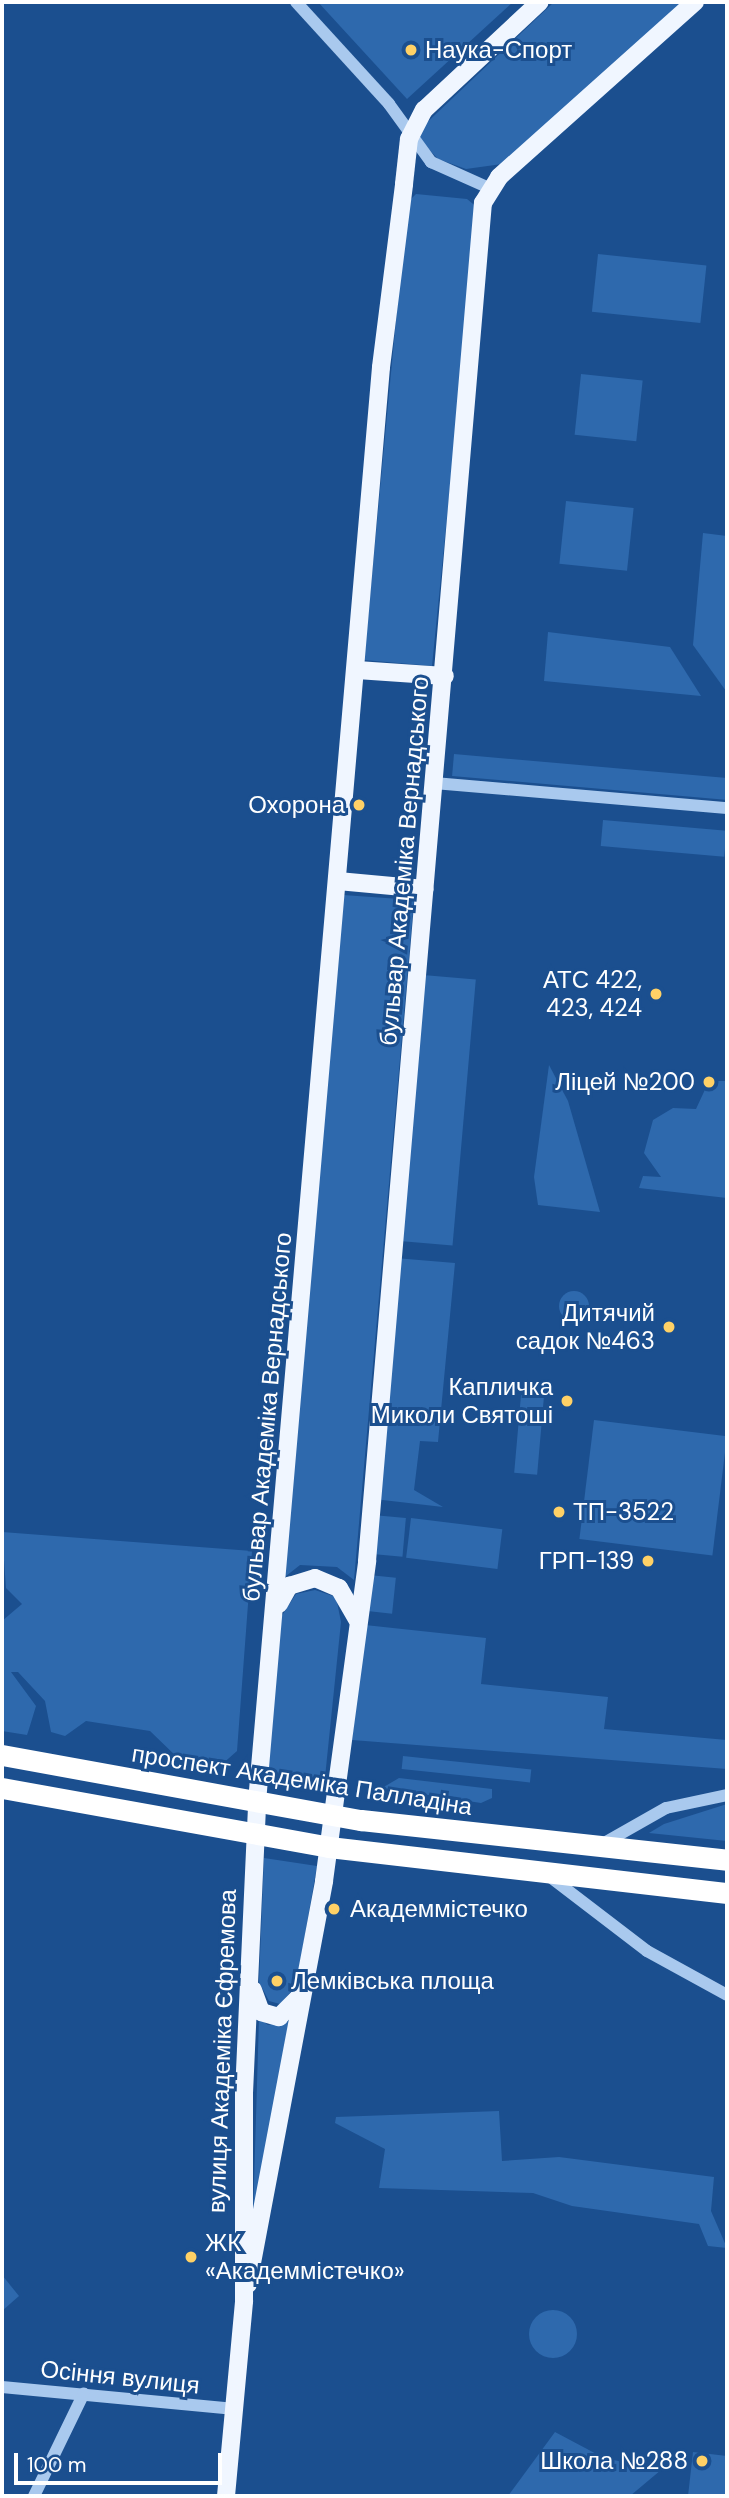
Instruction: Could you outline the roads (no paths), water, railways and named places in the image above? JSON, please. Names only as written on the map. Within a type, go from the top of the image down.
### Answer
[{"type":"highway","name":"проспект Академіка Палладіна","points":[[2,1755],[333,1815],[595,1849],[727,1860]]},
{"type":"highway","points":[[2,1788],[255,1836],[328,1847],[549,1876],[727,1893]]},
{"type":"main road","name":"бульвар Академіка Вернадського","points":[[257,1802],[357,670],[381,367],[409,139],[424,110],[540,2]]},
{"type":"main road","points":[[489,188],[695,2]]},
{"type":"main road","name":"бульвар Академіка Вернадського","points":[[333,1815],[357,1619],[489,188]]},
{"type":"main road","points":[[357,670],[445,676]]},
{"type":"main road","points":[[338,881],[425,889]]},
{"type":"main road","points":[[274,1623],[289,1586],[315,1578],[339,1588],[357,1619]]},
{"type":"main road","name":"вулиця Академіка Єфремова","points":[[226,2496],[244,2301],[250,1970],[257,1802]]},
{"type":"main road","name":"вулиця Академіка Єфремова","points":[[244,2301],[303,1992],[333,1815]]},
{"type":"main road","points":[[250,1970],[256,2005],[269,2016],[289,2013],[303,1992]]},
{"type":"street","points":[[296,2],[388,104],[409,139],[438,168],[489,188]]},
{"type":"street","points":[[434,783],[727,808]]},
{"type":"street","points":[[595,1849],[666,1808],[727,1795]]},
{"type":"street","points":[[549,1876],[647,1951],[727,1995]]},
{"type":"street","name":"Осіння вулиця","points":[[2,2387],[235,2409]]},
{"type":"street","points":[[34,2496],[84,2393]]},
{"type":"place","name":"Наука-Спорт","points":[[411,50]]},
{"type":"place","name":"Охорона","points":[[359,805]]},
{"type":"place","name":"АТС 422, 423, 424","points":[[656,994]]},
{"type":"place","name":"Ліцей №200","points":[[709,1082]]},
{"type":"place","name":"Дитячий садок №463","points":[[669,1327]]},
{"type":"place","name":"Капличка Миколи Святоші","points":[[567,1401]]},
{"type":"place","name":"ТП-3522","points":[[559,1512]]},
{"type":"place","name":"ГРП-139","points":[[648,1561]]},
{"type":"place","name":"Академмістечко","points":[[334,1909]]},
{"type":"place","name":"Лемківська площа","points":[[277,1981]]},
{"type":"place","name":"ЖК «Академмістечко»","points":[[191,2257]]},
{"type":"place","name":"Школа №288","points":[[702,2461]]}]
